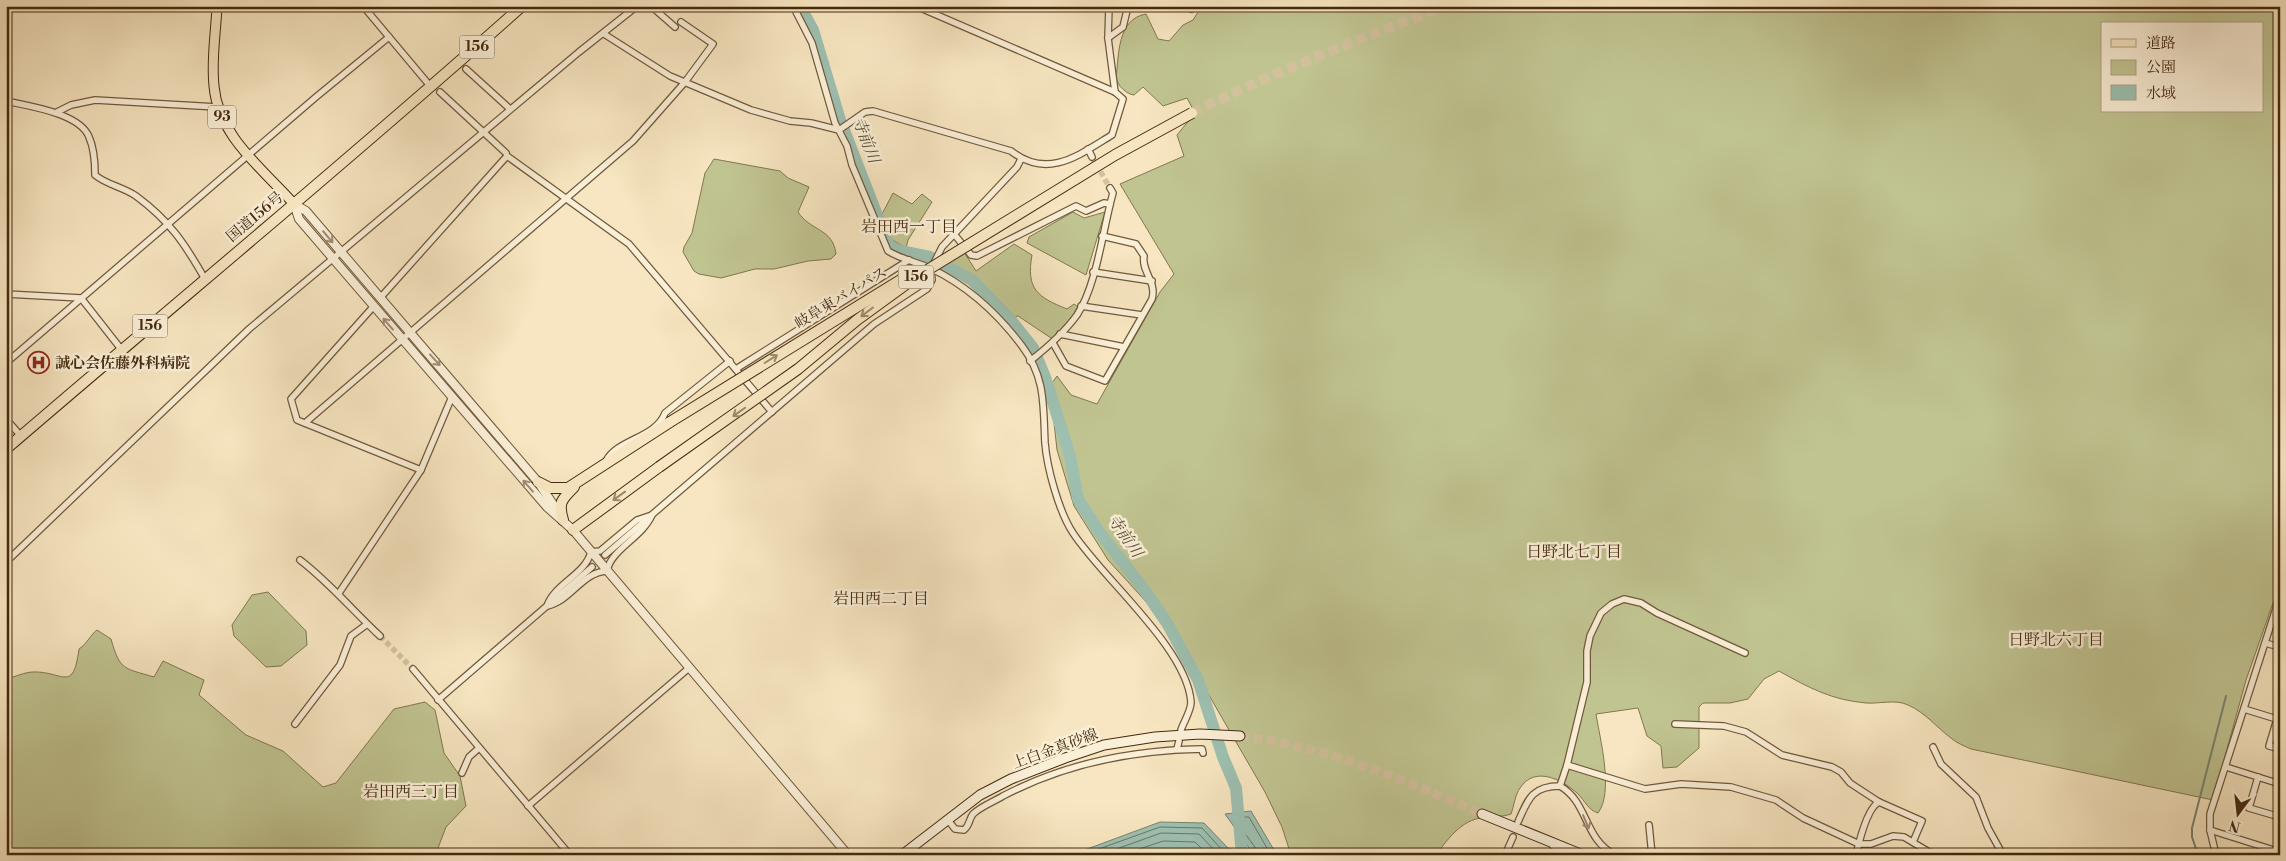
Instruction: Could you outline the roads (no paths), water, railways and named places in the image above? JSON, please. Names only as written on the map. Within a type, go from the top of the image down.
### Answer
[{"type":"highway","name":"国道156号","points":[[6,449],[121,349],[294,204],[436,90],[522,6]]},
{"type":"highway","name":"岐阜東バイパス","points":[[538,482],[555,489],[568,488],[580,482],[668,418],[1121,143],[1190,111],[916,277],[857,320],[798,369],[573,530]]},
{"type":"highway","points":[[563,520],[559,508],[561,502],[580,482]]},
{"type":"main road","name":"93","points":[[217,6],[214,86],[217,107],[229,131],[249,156],[294,204]]},
{"type":"main road","name":"上白金真砂線","points":[[902,855],[980,795],[1011,779],[1065,758],[1104,745],[1155,737],[1200,734],[1236,736]]},
{"type":"main road","points":[[1482,814],[1579,854]]},
{"type":"street","points":[[363,6],[436,90],[506,153]]},
{"type":"street","points":[[6,562],[199,374],[332,258],[637,6]]},
{"type":"street","points":[[651,6],[675,27]]},
{"type":"street","points":[[793,6],[812,43],[835,123],[840,130],[883,244],[888,251],[931,269],[970,293],[995,315],[1032,360],[1044,400],[1045,444],[1050,477],[1061,505],[1072,532],[1097,565],[1167,646],[1182,672],[1191,702],[1181,730]]},
{"type":"street","points":[[604,34],[670,76],[751,110],[790,122],[811,123],[840,130],[865,112],[873,111],[1011,151],[1028,162],[1061,164],[1112,135],[1124,99],[1115,92],[916,6]]},
{"type":"street","points":[[1108,6],[1108,38],[1115,92]]},
{"type":"street","points":[[1108,38],[1123,27],[1128,6]]},
{"type":"street","points":[[1183,6],[1191,9],[1192,6]]},
{"type":"street","points":[[305,423],[633,141],[685,82],[713,44],[681,22]]},
{"type":"street","points":[[6,362],[390,37]]},
{"type":"street","points":[[466,69],[510,110]]},
{"type":"street","points":[[57,112],[71,105],[95,100],[217,107]]},
{"type":"street","points":[[6,101],[68,116],[89,134],[95,160],[95,175],[102,181],[135,195],[168,223],[183,241],[205,279]]},
{"type":"street","points":[[1088,149],[1092,156]]},
{"type":"street","points":[[381,297],[507,156],[567,197],[629,244],[730,360],[772,412]]},
{"type":"street","points":[[605,555],[874,324],[927,289],[932,280],[931,269],[942,247],[1017,167],[1021,159]]},
{"type":"street","points":[[1032,360],[1053,343],[1087,295],[1113,193],[1110,188]]},
{"type":"street","points":[[954,234],[971,255],[977,256],[1076,206],[1086,211],[1104,203],[1110,204]]},
{"type":"street","points":[[294,204],[306,212],[381,297],[538,482],[563,520]]},
{"type":"street","points":[[294,204],[299,219],[451,399],[546,507],[573,530],[848,855]]},
{"type":"street","points":[[1053,343],[1066,366],[1105,381],[1154,292],[1152,281],[1143,262],[1144,256],[1136,244],[1102,236]]},
{"type":"street","points":[[736,369],[909,260]]},
{"type":"street","points":[[1093,272],[1152,281]]},
{"type":"street","points":[[6,294],[81,298],[121,349]]},
{"type":"street","points":[[1081,306],[1142,315]]},
{"type":"street","points":[[373,307],[291,399],[298,420],[421,470]]},
{"type":"street","points":[[1060,334],[1124,347]]},
{"type":"street","points":[[668,418],[730,360]]},
{"type":"street","points":[[339,592],[421,470],[451,399]]},
{"type":"street","points":[[6,419],[21,436]]},
{"type":"street","points":[[591,552],[603,550],[637,520],[652,515]]},
{"type":"street","points":[[607,571],[611,559],[646,529],[652,515]]},
{"type":"street","points":[[547,606],[552,594],[586,564],[591,552]]},
{"type":"street","points":[[300,560],[339,592],[366,625],[380,636]]},
{"type":"street","points":[[438,700],[592,567]]},
{"type":"street","points":[[547,606],[560,602],[596,572],[607,571]]},
{"type":"street","points":[[2216,855],[2210,830],[2210,814],[2280,596]]},
{"type":"street","points":[[1560,786],[1587,682],[1587,651],[1590,636],[1601,613],[1612,604],[1624,599],[1641,603],[1657,613],[1745,654]]},
{"type":"street","points":[[295,724],[340,665],[351,636],[366,625]]},
{"type":"street","points":[[2265,643],[2280,648]]},
{"type":"street","points":[[528,806],[689,668]]},
{"type":"street","points":[[413,669],[570,855]]},
{"type":"street","points":[[2244,709],[2278,719],[2269,746],[2280,749]]},
{"type":"street","points":[[1675,724],[1724,726],[1746,732],[1782,755],[1832,767],[1841,772],[1850,784],[1879,802],[1922,821],[1913,842]]},
{"type":"street","points":[[1177,749],[1179,740]]},
{"type":"street","points":[[462,773],[469,757],[479,748]]},
{"type":"street","points":[[1933,748],[1941,764],[1976,797],[1988,828],[2003,855]]},
{"type":"street","points":[[947,819],[955,829],[964,830],[968,827],[973,814],[998,799],[1048,775],[1076,767],[1122,756],[1177,749],[1202,749],[1203,753]]},
{"type":"street","points":[[1073,760],[1076,767]]},
{"type":"street","points":[[1567,765],[1645,788],[1681,784],[1731,786],[1776,800],[1804,818],[1859,844],[1871,844],[1894,836],[1904,837],[1934,855]]},
{"type":"street","points":[[2226,767],[2280,784]]},
{"type":"street","points":[[2258,777],[2249,808],[2280,817]]},
{"type":"street","points":[[1518,822],[1528,800],[1538,789],[1560,786],[1573,795],[1597,842],[1615,855]]},
{"type":"street","points":[[1856,855],[1875,804],[1879,802]]},
{"type":"street","points":[[1649,825],[1652,855]]},
{"type":"street","points":[[2210,830],[2280,852]]},
{"type":"street","points":[[1505,855],[1513,837]]},
{"type":"street","points":[[1549,842],[1566,855]]},
{"type":"water","points":[[1251,811],[1277,855],[1254,855],[1225,814]]},
{"type":"water","points":[[1160,822],[1204,823],[1228,848],[1248,855],[1071,855]]},
{"type":"waterway","name":"寺前川","points":[[800,6],[813,30],[840,120],[889,246],[900,251],[930,257]]},
{"type":"waterway","name":"寺前川","points":[[942,264],[972,280],[1010,319],[1033,348],[1045,377],[1070,456],[1078,499],[1100,533],[1143,588],[1167,623],[1198,680],[1223,757],[1236,788],[1242,855]]},
{"type":"waterway","points":[[2198,855],[2192,837],[2192,828],[2226,696]]},
{"type":"tunnel","points":[[1192,113],[1285,70],[1444,6]]},
{"type":"tunnel","points":[[1092,157],[1110,188]]},
{"type":"tunnel","points":[[380,636],[413,669]]},
{"type":"tunnel","points":[[1240,736],[1272,741],[1334,756],[1393,777],[1482,814]]},
{"type":"tunnel","points":[[1065,750],[1073,760]]},
{"type":"place","name":"誠心会佐藤外科病院","points":[[39,363]]},
{"type":"district","name":"岩田西一丁目","points":[[909,227]]},
{"type":"district","name":"日野北七丁目","points":[[1574,552]]},
{"type":"district","name":"岩田西二丁目","points":[[881,599]]},
{"type":"district","name":"日野北六丁目","points":[[2056,640]]},
{"type":"district","name":"岩田西三丁目","points":[[411,792]]}]
